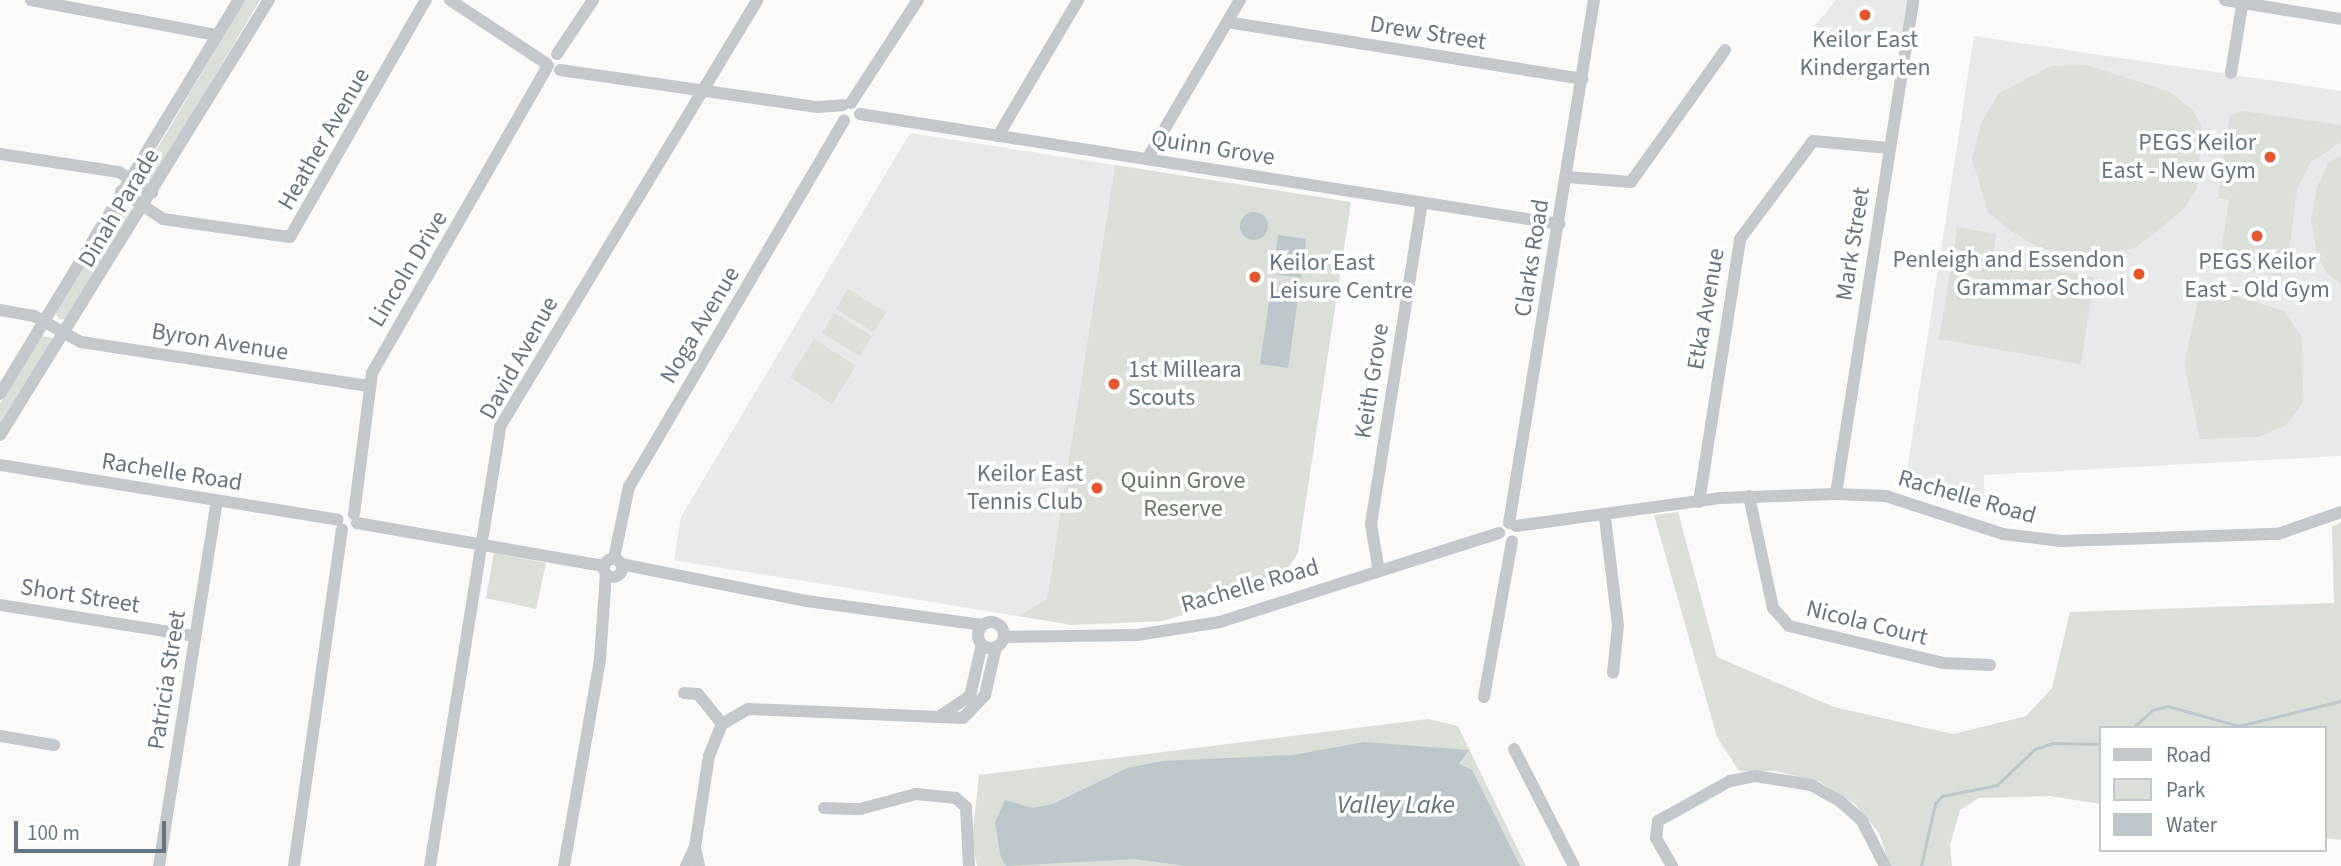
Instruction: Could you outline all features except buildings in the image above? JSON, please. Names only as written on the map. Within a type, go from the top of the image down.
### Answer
[{"type":"street","points":[[32,0],[218,35]]},
{"type":"street","name":"Dinah Parade","points":[[0,394],[239,0]]},
{"type":"street","name":"Dinah Parade","points":[[0,435],[66,335],[269,0]]},
{"type":"street","name":"Heather Avenue","points":[[142,210],[290,237],[421,15],[426,0]]},
{"type":"street","name":"Heather Avenue","points":[[421,15],[436,0]]},
{"type":"street","name":"Quinn Grove","points":[[436,0],[453,3],[531,51],[580,69],[1559,224]]},
{"type":"street","name":"Lincoln Drive","points":[[294,866],[369,386],[377,361],[593,0]]},
{"type":"street","name":"David Avenue","points":[[430,866],[501,425],[757,0]]},
{"type":"street","name":"Noga Avenue","points":[[564,866],[607,601],[629,487],[918,0]]},
{"type":"street","points":[[998,136],[1078,0]]},
{"type":"street","points":[[1147,159],[1240,0]]},
{"type":"street","name":"Clarks Road","points":[[1484,697],[1594,0]]},
{"type":"street","name":"Mark Street","points":[[1836,494],[1913,0]]},
{"type":"street","points":[[2225,0],[2341,19]]},
{"type":"street","points":[[2231,74],[2242,1]]},
{"type":"street","name":"Drew Street","points":[[1227,22],[1581,79]]},
{"type":"street","points":[[1567,177],[1631,182],[1725,50]]},
{"type":"street","name":"Etka Avenue","points":[[1699,502],[1740,239],[1813,141],[1889,148]]},
{"type":"street","points":[[0,154],[130,178],[152,193]]},
{"type":"street","points":[[121,191],[142,210]]},
{"type":"street","name":"Keith Grove","points":[[1378,566],[1371,524],[1422,203]]},
{"type":"street","points":[[0,310],[44,321],[66,335]]},
{"type":"street","name":"Byron Avenue","points":[[66,335],[369,386]]},
{"type":"street","name":"Rachelle Road","points":[[0,465],[613,569],[982,625]]},
{"type":"street","name":"Rachelle Road","points":[[946,621],[981,642],[1137,635],[1220,622],[1378,566],[1509,533],[1749,496],[1886,496],[2003,534],[2062,541],[2278,534],[2341,512]]},
{"type":"street","name":"Nicola Court","points":[[1749,496],[1773,608],[1789,626],[1943,663],[1990,665]]},
{"type":"street","name":"Patricia Street","points":[[159,866],[217,500]]},
{"type":"street","points":[[1605,518],[1618,625],[1613,673]]},
{"type":"street","name":"Short Street","points":[[0,605],[195,636]]},
{"type":"street","points":[[685,866],[695,847],[709,756],[722,724],[748,709],[963,718],[977,696],[1000,642],[997,623],[982,625],[977,696]]},
{"type":"street","points":[[684,693],[698,694],[722,724]]},
{"type":"street","points":[[0,736],[54,745]]},
{"type":"street","points":[[1514,748],[1574,866]]},
{"type":"street","points":[[1672,866],[1656,838],[1658,821],[1730,781],[1755,776],[1811,785],[1840,801],[1861,821],[1885,866]]},
{"type":"street","points":[[824,808],[860,809],[916,794],[956,798],[966,807],[969,866]]},
{"type":"street","points":[[695,847],[699,866]]},
{"type":"shaded area","name":"Keilor East Kindergarten","points":[[1836,0],[1908,0],[1901,44],[1812,29]]},
{"type":"shaded area","name":"Penleigh and Essendon Grammar School","points":[[1974,36],[2341,91],[2341,456],[1984,475],[1985,513],[1906,476]]},
{"type":"shaded area","points":[[910,133],[1115,165],[1047,599],[1018,616],[674,560],[681,517]]},
{"type":"green space","points":[[245,0],[260,0],[152,181],[138,181]]},
{"type":"green space","points":[[2086,65],[2168,91],[2192,109],[2202,127],[2197,188],[2183,210],[2137,247],[2103,256],[2039,248],[2011,231],[1988,212],[1972,159],[1981,124],[1998,94],[2051,66]]},
{"type":"green space","name":"PEGS Keilor East - New Gym","points":[[2242,111],[2341,125],[2341,142],[2311,162],[2297,189],[2289,252],[2297,254],[2296,261],[2280,266],[2281,276],[2231,268],[2221,254],[2229,200],[2218,198],[2230,115]]},
{"type":"green space","points":[[2341,156],[2341,284],[2327,274],[2317,255],[2311,219],[2317,187],[2329,162]]},
{"type":"green space","name":"Quinn Grove Reserve","points":[[1115,165],[1351,202],[1298,553],[1275,589],[1162,621],[1072,625],[1018,616],[1047,599]]},
{"type":"green space","points":[[121,203],[133,210],[68,320],[59,319],[56,313]]},
{"type":"green space","points":[[1957,227],[1996,234],[1993,256],[1954,249]]},
{"type":"green space","points":[[1953,254],[2094,277],[2081,364],[1939,339]]},
{"type":"green space","points":[[848,289],[886,312],[874,332],[836,309]]},
{"type":"green space","points":[[2214,290],[2284,311],[2302,337],[2303,403],[2286,425],[2259,437],[2200,439],[2184,364],[2200,291]]},
{"type":"green space","points":[[834,313],[872,336],[860,356],[822,333]]},
{"type":"green space","points":[[41,336],[53,338],[0,430],[0,404]]},
{"type":"green space","points":[[814,339],[856,366],[832,404],[790,377]]},
{"type":"green space","points":[[1678,512],[1717,657],[1834,707],[1953,734],[2026,716],[2052,688],[2070,612],[2334,603],[2332,527],[2341,522],[2341,840],[2327,838],[2327,726],[2100,726],[2100,804],[2049,796],[1979,798],[1960,810],[1950,845],[1952,866],[1890,866],[1879,833],[1854,803],[1820,782],[1776,771],[1739,771],[1717,737],[1654,515]]},
{"type":"green space","points":[[494,553],[546,563],[536,609],[486,598]]},
{"type":"green space","name":"Valley Lake","points":[[1428,719],[1458,726],[1526,866],[977,866],[972,840],[979,775]]},
{"type":"water","points":[[1254,212],[1264,216],[1268,226],[1264,236],[1254,240],[1244,236],[1240,226],[1244,216]]},
{"type":"water","points":[[1278,235],[1306,239],[1301,278],[1273,274]]},
{"type":"water","points":[[1271,288],[1299,292],[1288,368],[1260,364]]},
{"type":"water","name":"Valley Lake","points":[[1364,742],[1469,750],[1459,764],[1472,770],[1520,866],[1185,866],[1135,859],[1006,866],[1001,858],[995,823],[1005,800],[1032,808],[1053,804],[1127,768],[1162,761],[1293,755]]},
{"type":"waterway","points":[[2239,726],[2341,701]]},
{"type":"waterway","points":[[2135,726],[2152,710],[2168,706],[2239,726]]},
{"type":"waterway","points":[[1921,866],[1935,804],[1942,796],[1997,785],[2035,749],[2053,743],[2100,744]]},
{"type":"place","name":"Keilor East Kindergarten","points":[[1865,15]]},
{"type":"place","name":"PEGS Keilor East - New Gym","points":[[2270,157]]},
{"type":"place","name":"PEGS Keilor East - Old Gym","points":[[2257,236]]},
{"type":"place","name":"Penleigh and Essendon Grammar School","points":[[2139,274]]},
{"type":"place","name":"Keilor East Leisure Centre","points":[[1255,277]]},
{"type":"place","name":"1st Milleara Scouts","points":[[1114,384]]},
{"type":"place","name":"Keilor East Tennis Club","points":[[1097,488]]}]
